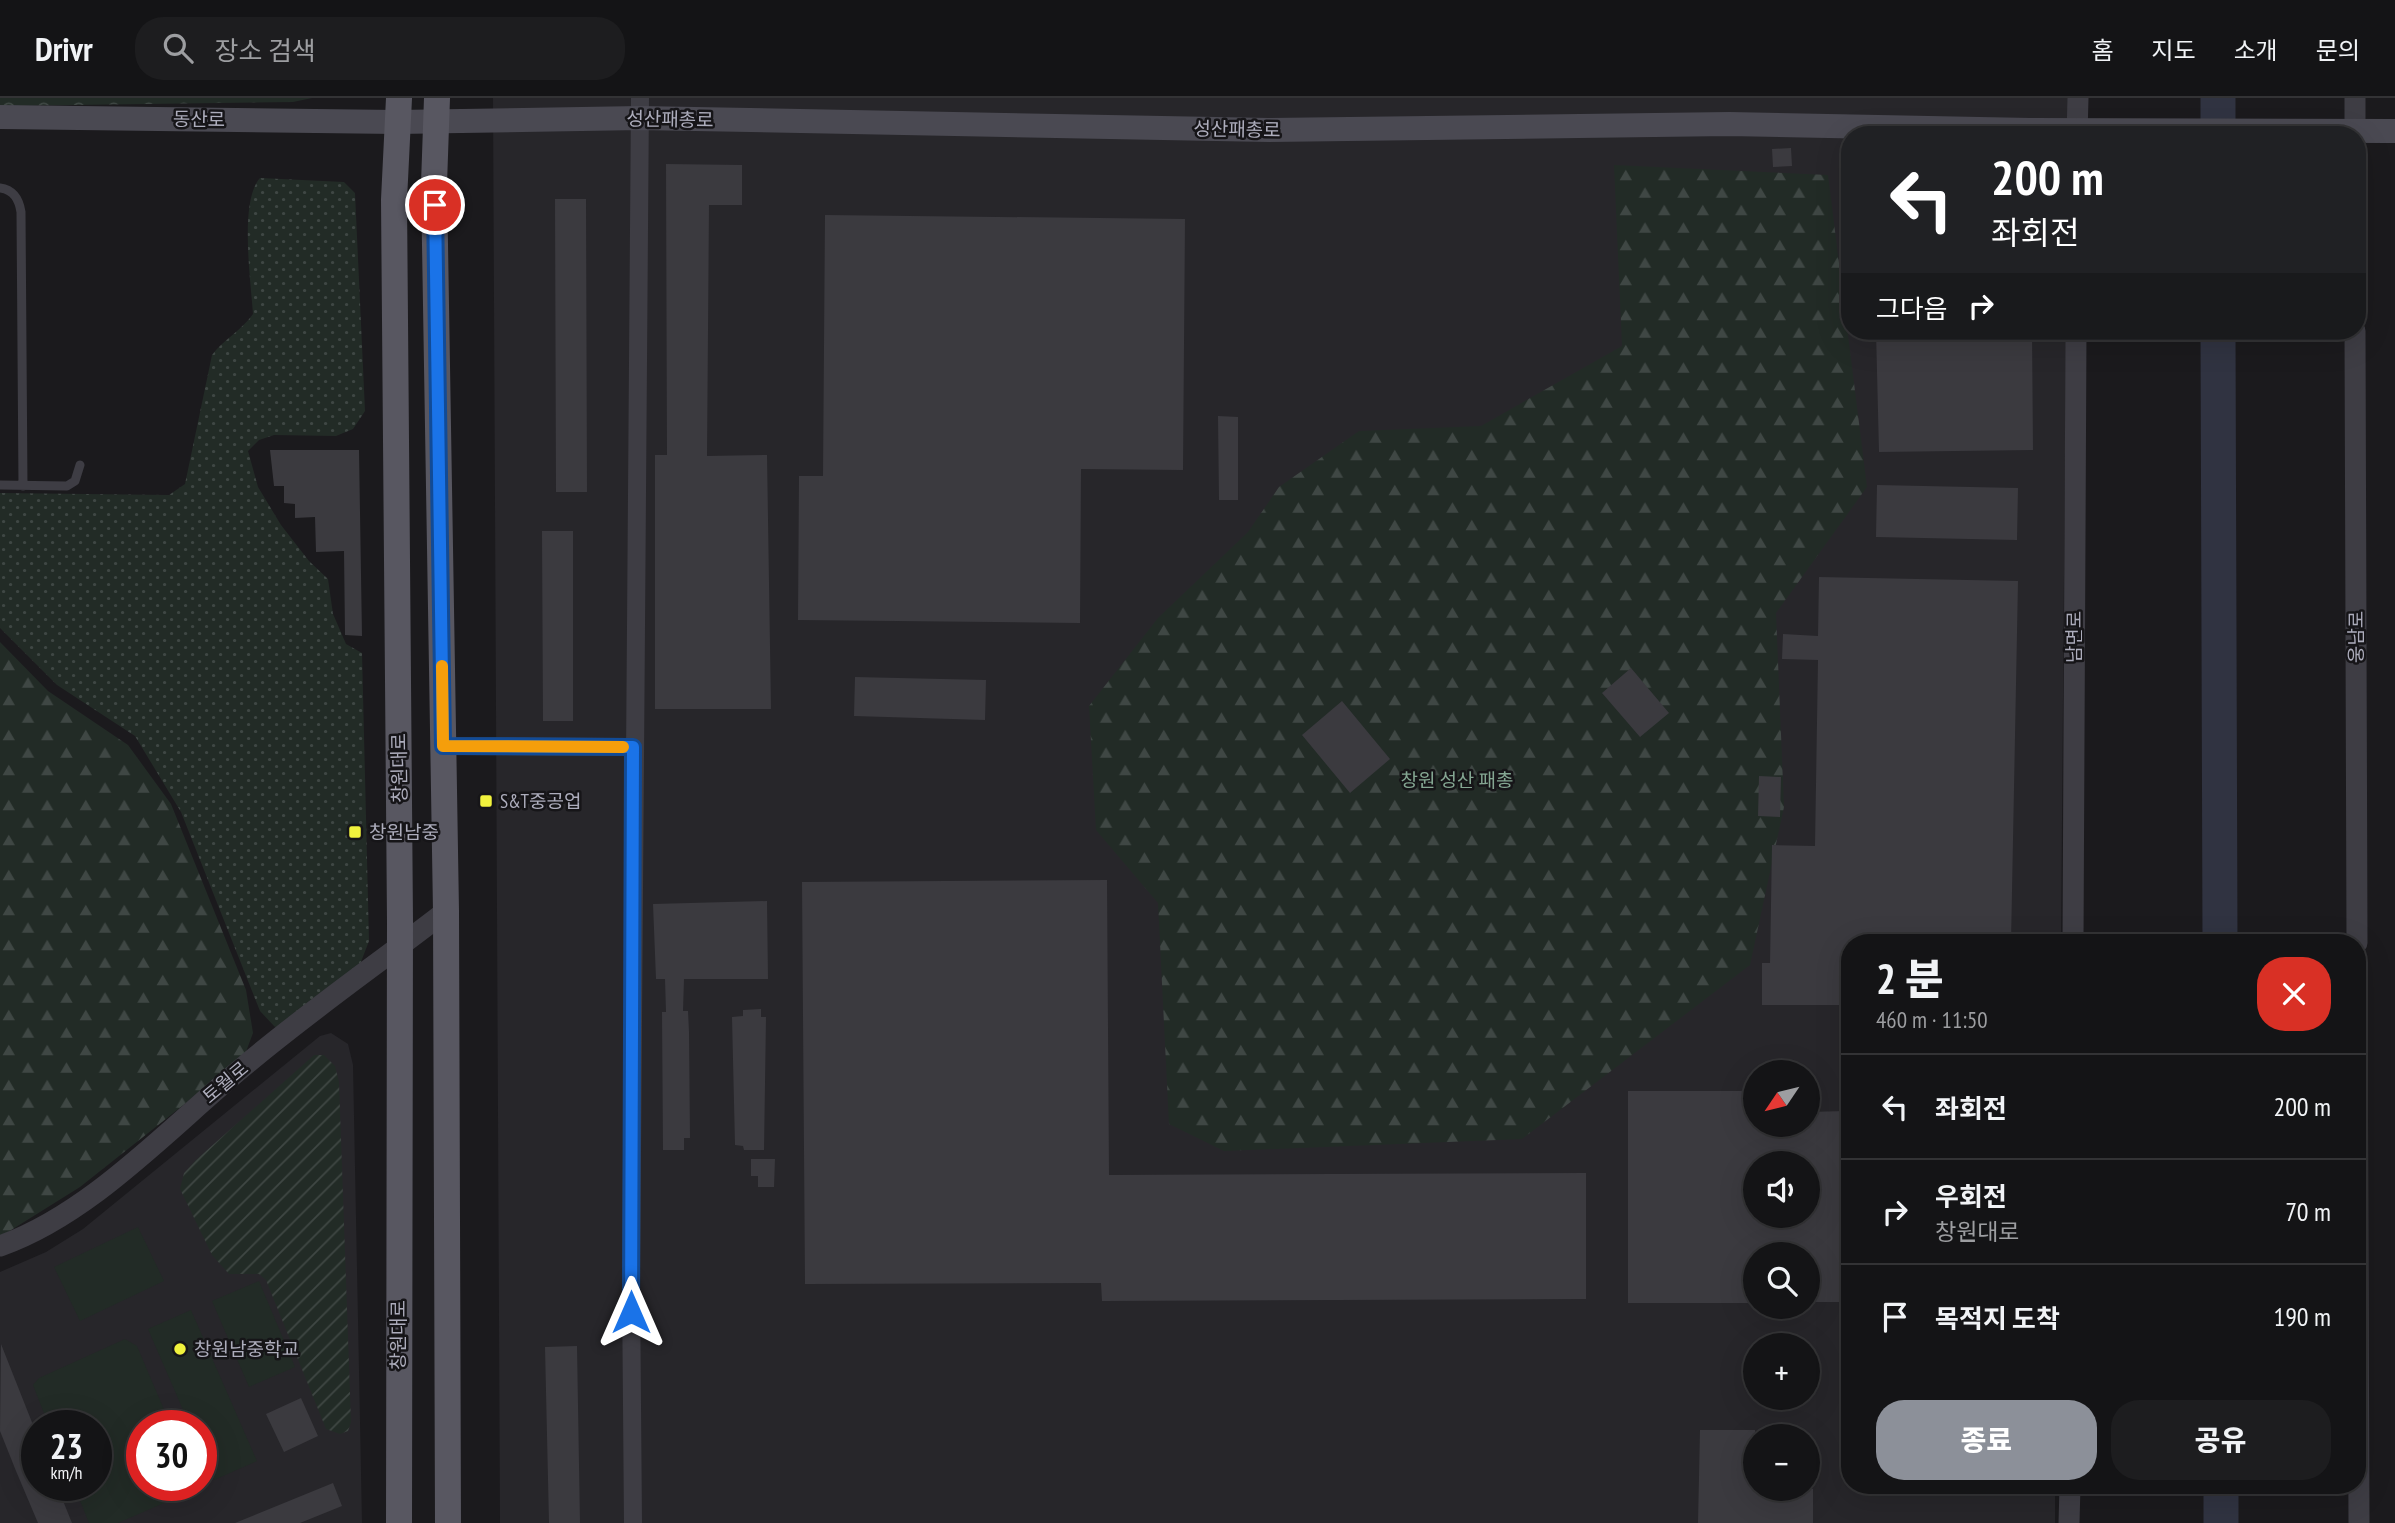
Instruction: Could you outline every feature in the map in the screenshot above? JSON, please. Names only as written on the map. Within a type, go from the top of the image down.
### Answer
[{"type":"main road","name":"성산패총로","points":[[398,110],[640,108],[1269,130],[1729,124],[1841,127]]},
{"type":"main road","name":"동산로","points":[[0,117],[398,110]]},
{"type":"main road","name":"창원대로","points":[[398,110],[394,200],[400,947],[399,1523]]},
{"type":"main road","points":[[437,110],[434,184],[446,911],[448,1523]]},
{"type":"main road","points":[[2366,132],[2395,131]]},
{"type":"street","points":[[2077,126],[2078,98]]},
{"type":"street","points":[[2355,98],[2355,126]]},
{"type":"street","points":[[633,1523],[633,747],[640,108]]},
{"type":"street","name":"남면로","points":[[2073,934],[2076,340]]},
{"type":"street","name":"웅남로","points":[[2355,340],[2357,934]]},
{"type":"street","points":[[443,746],[633,747]]},
{"type":"street","name":"토월로","points":[[0,1246],[22,1238],[78,1207],[245,1065],[446,911]]},
{"type":"street","points":[[2069,1523],[2070,1494]]},
{"type":"street","points":[[2359,1494],[2359,1523]]},
{"type":"lane","points":[[0,188],[12,192],[19,200],[21,212],[23,485]]},
{"type":"lane","points":[[0,485],[67,486],[75,481],[80,465]]},
{"type":"shaded area","points":[[493,98],[2068,98],[2068,126],[1841,126],[1841,340],[2066,340],[2061,934],[1841,934],[1841,1494],[2055,1494],[2055,1523],[500,1523]]},
{"type":"shaded area","name":"창원남중학교","points":[[331,1033],[348,1044],[353,1065],[362,1523],[0,1523],[0,1272],[46,1252],[83,1229],[320,1036]]},
{"type":"green space","points":[[0,98],[312,98],[293,102],[0,106]]},
{"type":"green space","name":"창원 성산 패총","points":[[1614,165],[1828,175],[1841,279],[1841,340],[1849,340],[1867,487],[1776,613],[1784,807],[1750,965],[1522,1139],[1224,1151],[1169,1124],[1158,903],[1096,830],[1089,706],[1158,618],[1248,532],[1279,487],[1359,431],[1481,426],[1622,346]]},
{"type":"green space","points":[[260,178],[344,182],[355,193],[365,411],[353,429],[336,436],[274,435],[259,440],[248,451],[258,487],[281,525],[309,561],[328,579],[333,614],[346,644],[362,653],[369,941],[359,967],[297,1021],[275,1027],[260,1011],[181,812],[135,736],[57,685],[0,628],[0,493],[169,495],[185,484],[212,355],[253,314],[248,223],[254,189]]},
{"type":"green space","points":[[0,642],[48,691],[128,745],[171,804],[246,990],[253,1033],[244,1057],[80,1187],[0,1237]]},
{"type":"green space","points":[[314,1055],[324,1055],[335,1066],[339,1082],[351,1422],[348,1431],[340,1434],[326,1429],[266,1280],[259,1274],[229,1274],[212,1255],[180,1189],[184,1173],[196,1160]]},
{"type":"green space","points":[[138,1227],[164,1281],[80,1321],[54,1267]]},
{"type":"green space","points":[[259,1281],[295,1367],[249,1387],[212,1301]]},
{"type":"green space","points":[[191,1310],[257,1461],[217,1479],[217,1410],[183,1410],[148,1329]]},
{"type":"green space","points":[[125,1339],[137,1346],[164,1410],[126,1410],[126,1501],[169,1501],[118,1523],[89,1523],[80,1501],[112,1501],[112,1410],[43,1410],[33,1385],[39,1378]]},
{"type":"building","points":[[1791,148],[1792,166],[1773,167],[1772,149]]},
{"type":"building","points":[[666,164],[742,165],[742,205],[709,205],[707,456],[767,455],[771,709],[655,709],[655,455],[667,455]]},
{"type":"building","points":[[555,199],[586,199],[587,492],[556,492]]},
{"type":"building","points":[[825,215],[1185,219],[1183,470],[1081,469],[1080,623],[798,620],[799,476],[823,476]]},
{"type":"building","points":[[1876,340],[2032,340],[2033,450],[1879,452]]},
{"type":"building","points":[[1218,416],[1238,417],[1238,500],[1219,500]]},
{"type":"building","points":[[270,450],[359,450],[362,636],[345,635],[344,551],[316,552],[315,517],[295,518],[295,504],[284,503],[284,486],[274,486]]},
{"type":"building","points":[[1877,485],[2018,488],[2017,540],[1876,537]]},
{"type":"building","points":[[542,531],[573,531],[573,721],[543,721]]},
{"type":"building","points":[[1819,577],[2018,581],[2011,934],[1841,934],[1841,1005],[1762,1005],[1762,963],[1770,963],[1772,845],[1815,846],[1818,660],[1782,659],[1783,634],[1818,636]]},
{"type":"building","points":[[1631,668],[1669,713],[1640,737],[1602,693]]},
{"type":"building","points":[[855,677],[986,680],[985,720],[854,716]]},
{"type":"building","points":[[1342,701],[1390,759],[1350,793],[1302,735]]},
{"type":"building","points":[[1759,776],[1781,777],[1780,817],[1758,816]]},
{"type":"building","points":[[1107,880],[1109,1175],[1586,1173],[1586,1299],[1102,1301],[1101,1283],[805,1284],[802,882]]},
{"type":"building","points":[[767,901],[768,979],[684,979],[683,1011],[688,1011],[689,1032],[690,1138],[684,1138],[684,1150],[663,1150],[662,1012],[666,1012],[665,979],[656,979],[653,904]]},
{"type":"building","points":[[761,1009],[761,1017],[766,1017],[764,1150],[744,1150],[743,1146],[735,1145],[732,1017],[743,1016],[743,1010]]},
{"type":"building","points":[[1628,1091],[1743,1091],[1743,1138],[1820,1138],[1820,1112],[1841,1111],[1841,1302],[1820,1302],[1820,1242],[1743,1242],[1743,1303],[1628,1303]]},
{"type":"building","points":[[751,1159],[775,1159],[774,1187],[758,1187],[758,1176],[751,1176]]},
{"type":"building","points":[[1,1344],[27,1410],[21,1410],[21,1482],[0,1431]]},
{"type":"building","points":[[577,1346],[580,1523],[549,1523],[545,1347]]},
{"type":"building","points":[[301,1398],[318,1436],[284,1452],[266,1414]]},
{"type":"building","points":[[1700,1430],[1743,1430],[1743,1501],[1813,1501],[1813,1523],[1698,1523]]},
{"type":"building","points":[[333,1483],[342,1506],[300,1523],[235,1523]]},
{"type":"building","points":[[29,1501],[63,1501],[72,1523],[38,1523]]},
{"type":"waterway","points":[[2218,98],[2218,126]]},
{"type":"waterway","points":[[2218,340],[2220,934]]},
{"type":"waterway","points":[[2221,1494],[2221,1523]]},
{"type":"slow traffic","points":[[442,666],[443,746],[623,747]]},
{"type":"place","name":"S&T중공업","points":[[486,801]]},
{"type":"place","name":"창원남중","points":[[355,832]]},
{"type":"place","name":"창원남중학교","points":[[180,1349]]},
{"type":"route","points":[[435,205],[443,746],[633,747],[631,1312]]}]
